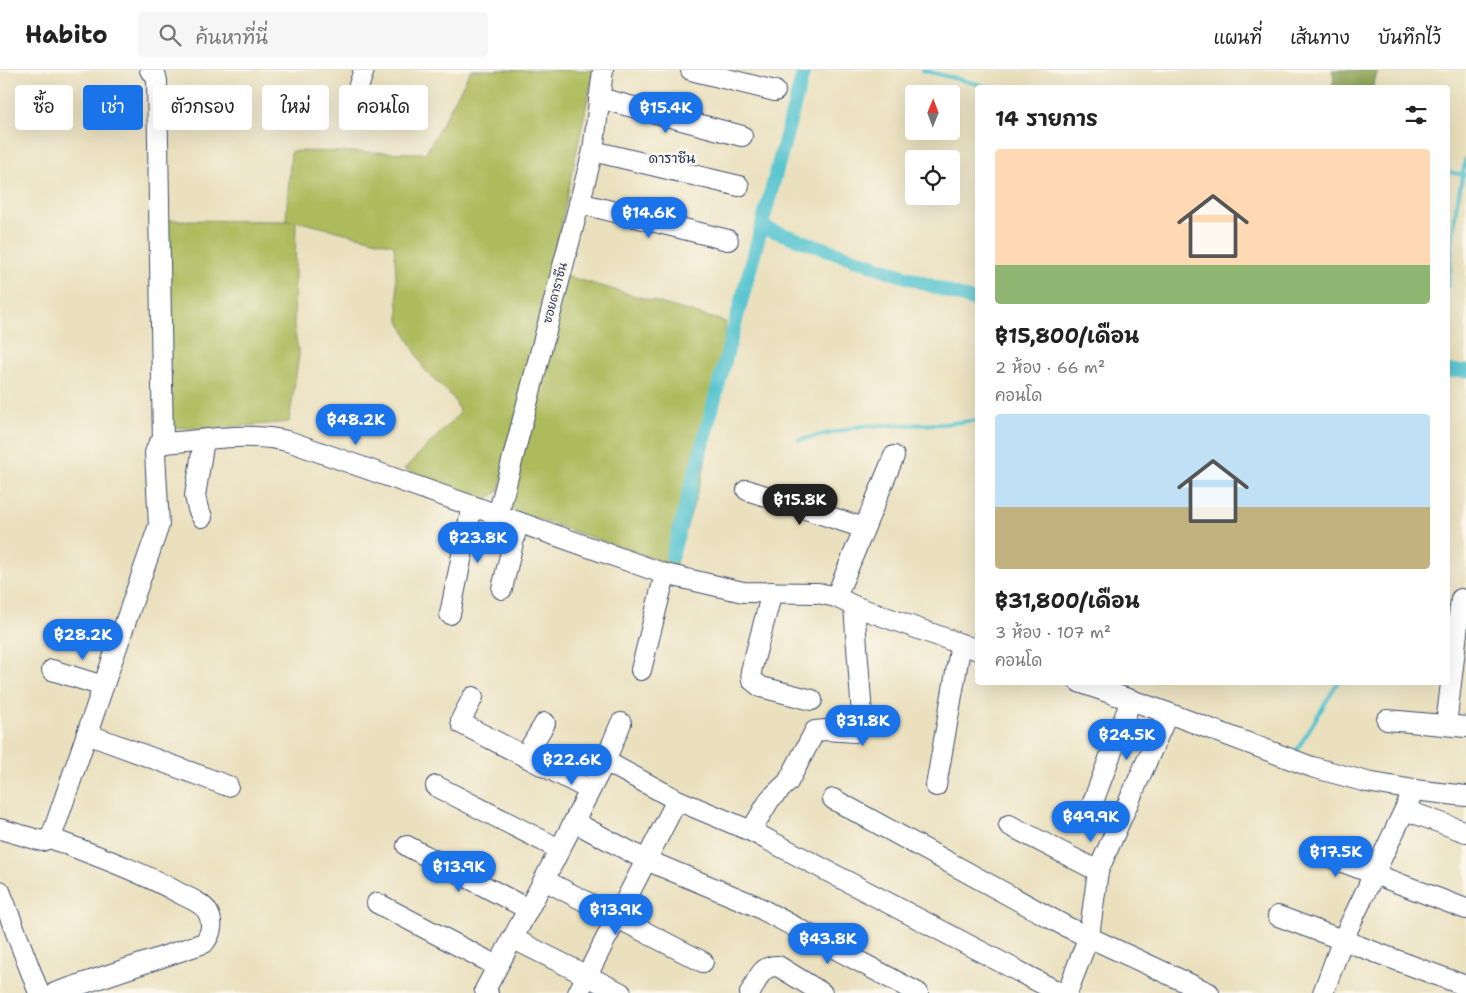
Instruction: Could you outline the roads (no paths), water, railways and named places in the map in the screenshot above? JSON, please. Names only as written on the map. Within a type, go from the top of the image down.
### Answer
[{"type":"street","points":[[150,70],[155,73],[157,81],[163,444]]},
{"type":"street","points":[[359,85],[364,70]]},
{"type":"street","name":"ซอยดาราซีน","points":[[498,514],[593,151],[602,70]]},
{"type":"street","points":[[691,70],[775,92]]},
{"type":"street","points":[[599,98],[742,136]]},
{"type":"street","points":[[593,151],[739,186]]},
{"type":"street","points":[[579,203],[728,240]]},
{"type":"street","points":[[50,838],[159,525],[156,454],[158,445],[204,440],[273,437],[498,514],[665,574],[743,592],[818,593],[836,597],[854,606],[969,647],[936,786]]},
{"type":"street","points":[[202,516],[195,502],[195,496],[204,440]]},
{"type":"street","points":[[836,597],[894,456]]},
{"type":"street","points":[[747,490],[864,528]]},
{"type":"street","points":[[450,614],[472,506]]},
{"type":"street","points":[[502,589],[518,522]]},
{"type":"street","points":[[640,670],[665,574]]},
{"type":"street","points":[[772,592],[751,670],[752,680],[760,687],[812,700]]},
{"type":"street","points":[[1387,720],[1456,726],[1461,600]]},
{"type":"street","points":[[751,831],[770,799],[788,782],[814,732],[826,730],[855,732],[860,728],[862,715],[854,606]]},
{"type":"street","points":[[52,670],[103,686]]},
{"type":"street","points":[[1088,685],[1312,767],[1367,782],[1466,796]]},
{"type":"street","points":[[473,697],[462,720],[462,724],[590,790]]},
{"type":"street","points":[[1090,810],[1131,700]]},
{"type":"street","points":[[1067,993],[1089,936],[1098,872],[1168,713]]},
{"type":"street","points":[[487,992],[497,966],[605,761],[621,722]]},
{"type":"street","points":[[526,756],[545,723]]},
{"type":"street","points":[[87,734],[228,786]]},
{"type":"street","points":[[605,761],[677,800],[751,831],[1060,993]]},
{"type":"street","points":[[436,786],[560,849]]},
{"type":"street","points":[[1323,993],[1342,939],[1414,790]]},
{"type":"street","points":[[833,799],[1067,927],[1208,993]]},
{"type":"street","points":[[578,993],[677,800]]},
{"type":"street","points":[[1405,810],[1466,832]]},
{"type":"street","points":[[574,822],[646,860],[754,906],[918,993]]},
{"type":"street","points":[[1009,825],[1098,872]]},
{"type":"street","points":[[0,829],[42,840],[50,838],[157,880],[193,900],[206,910],[211,924],[211,934],[204,942],[55,993]]},
{"type":"street","points":[[407,846],[528,909]]},
{"type":"street","points":[[1311,850],[1466,909]]},
{"type":"street","points":[[544,880],[703,962]]},
{"type":"street","points":[[0,891],[39,993]]},
{"type":"street","points":[[377,903],[497,966]]},
{"type":"street","points":[[1278,916],[1466,986]]},
{"type":"street","points":[[512,938],[621,993]]},
{"type":"street","points":[[750,993],[764,969],[771,966],[778,966],[822,993]]},
{"type":"waterway","points":[[672,556],[804,70]]},
{"type":"waterway","points":[[922,70],[981,85]]},
{"type":"waterway","points":[[1450,266],[1456,208],[1466,158]]},
{"type":"waterway","points":[[1450,172],[1466,175]]},
{"type":"waterway","points":[[762,227],[975,301]]},
{"type":"waterway","points":[[1450,371],[1466,371]]},
{"type":"waterway","points":[[799,440],[862,426],[943,424],[975,420]]},
{"type":"waterway","points":[[1297,750],[1336,685]]},
{"type":"district","name":"ดาราซีน","points":[[672,158]]}]
